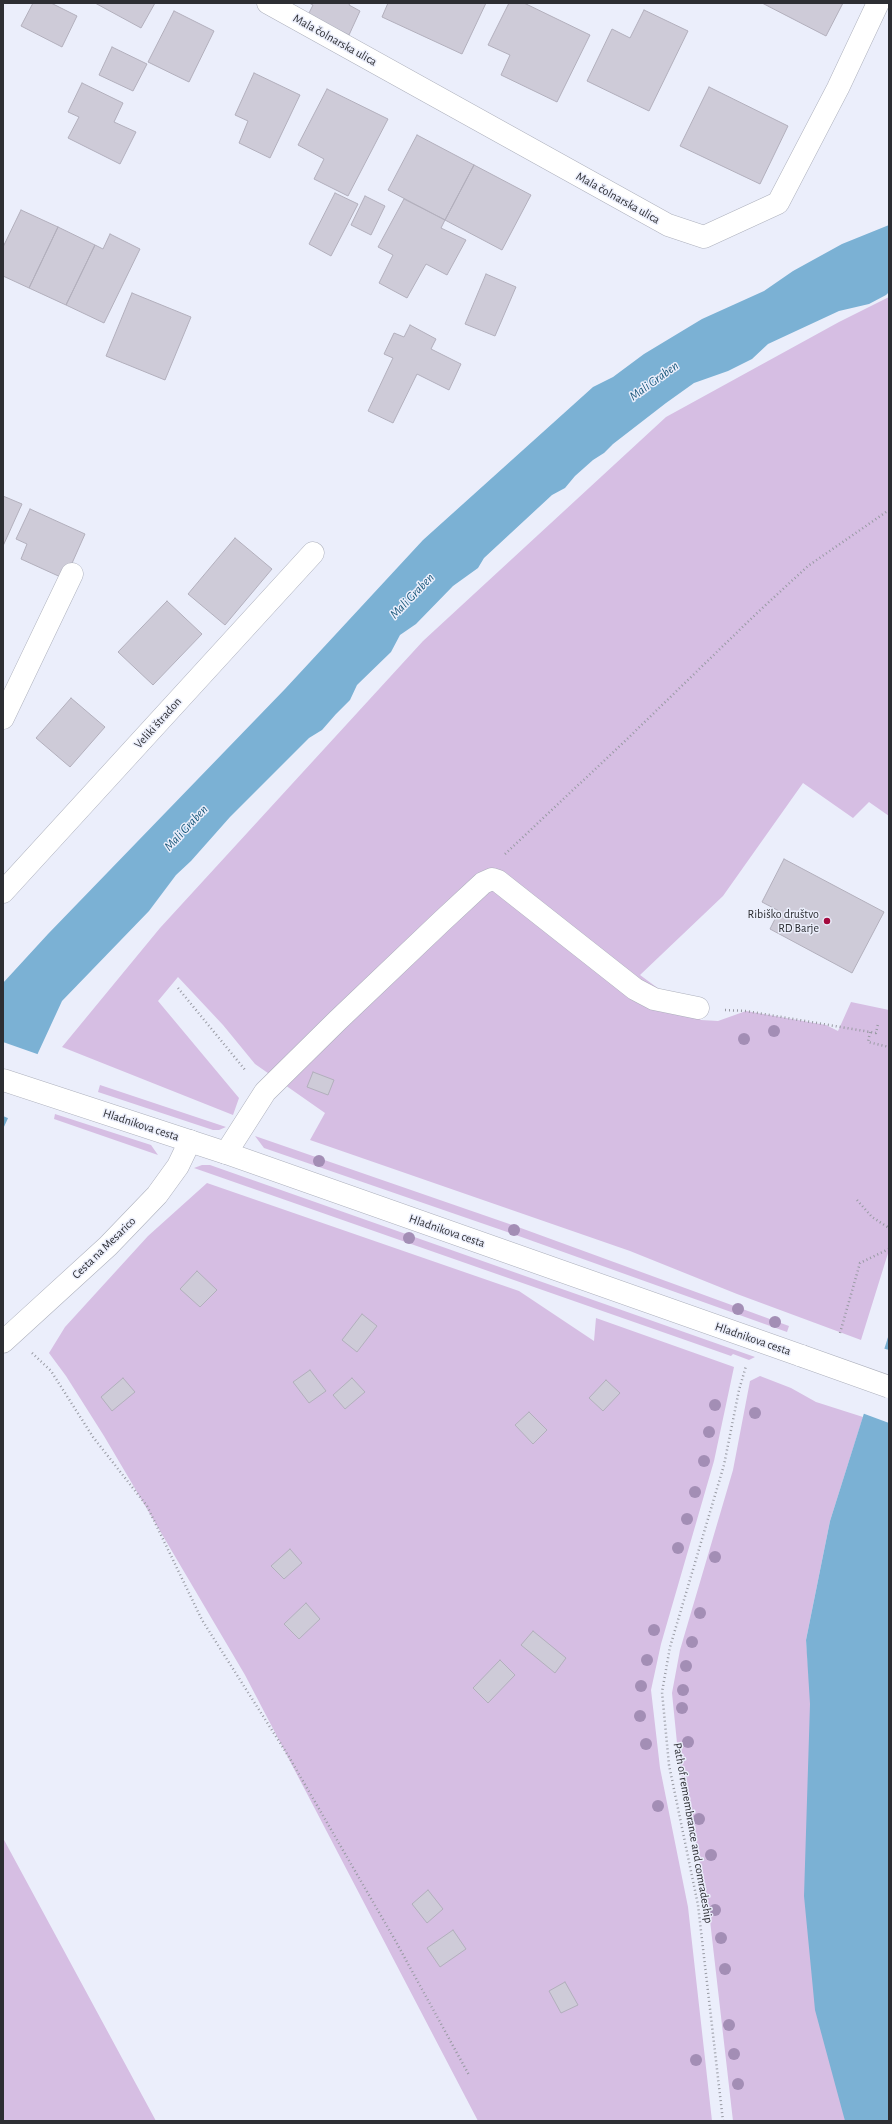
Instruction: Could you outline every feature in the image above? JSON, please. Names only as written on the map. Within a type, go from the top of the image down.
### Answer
[{"type":"street","name":"Mala čolnarska ulica","points":[[268,3],[668,225],[704,237],[778,203],[838,88],[878,3]]},
{"type":"street","name":"Veliki štradon","points":[[3,892],[313,553]]},
{"type":"street","points":[[3,718],[72,574]]},
{"type":"street","points":[[226,1153],[265,1092],[441,922],[483,883],[492,878],[498,881],[635,989],[654,999],[698,1008]]},
{"type":"street","name":"Hladnikova cesta","points":[[3,1080],[226,1153],[889,1387]]},
{"type":"street","name":"Cesta na Mesarico","points":[[8,1338],[108,1246],[157,1195],[178,1166],[190,1141]]},
{"type":"path","points":[[492,878],[497,861],[624,742],[757,612],[808,566],[889,510]]},
{"type":"path","points":[[178,988],[265,1092]]},
{"type":"path","points":[[746,1011],[876,1033],[878,1024]]},
{"type":"path","points":[[870,1032],[868,1042],[889,1047]]},
{"type":"path","points":[[857,1200],[872,1217],[889,1228]]},
{"type":"path","points":[[840,1333],[860,1263],[889,1249]]},
{"type":"path","points":[[8,1338],[51,1371],[93,1437],[147,1506],[202,1620],[289,1757],[395,1940],[469,2074]]},
{"type":"path","name":"Path of remembrance and comradeship","points":[[723,2121],[698,1905],[669,1765],[662,1692],[670,1647],[724,1465],[739,1390],[746,1366]]},
{"type":"shaded area","points":[[889,297],[889,816],[869,802],[853,818],[803,783],[723,896],[640,975],[701,1020],[718,1021],[746,1011],[826,1025],[838,1031],[851,1002],[889,1010],[889,1250],[861,1340],[737,1294],[630,1251],[310,1140],[325,1113],[255,1064],[223,1025],[178,977],[158,1001],[239,1098],[233,1115],[62,1047],[160,928],[423,641],[666,417],[839,322]]},
{"type":"shaded area","points":[[100,1085],[226,1127],[219,1130],[213,1130],[98,1092]]},
{"type":"shaded area","points":[[55,1114],[151,1145],[158,1155],[54,1119]]},
{"type":"shaded area","points":[[255,1136],[518,1227],[789,1326],[787,1332],[513,1234],[264,1148]]},
{"type":"shaded area","points":[[202,1165],[210,1165],[755,1357],[749,1360],[733,1354],[731,1356],[194,1168]]},
{"type":"shaded area","points":[[207,1183],[519,1291],[594,1341],[596,1318],[734,1367],[714,1461],[661,1644],[651,1690],[660,1768],[688,1907],[712,2121],[478,2121],[245,1675],[104,1436],[66,1376],[49,1353],[65,1327],[148,1236]]},
{"type":"shaded area","points":[[760,1376],[791,1388],[816,1402],[863,1417],[830,1521],[806,1640],[845,2121],[733,2121],[708,1903],[679,1763],[672,1693],[680,1650],[733,1470],[750,1381]]},
{"type":"shaded area","points":[[3,1838],[156,2121],[3,2121]]},
{"type":"water","name":"Mali Graben","points":[[889,225],[889,292],[886,295],[869,304],[839,311],[768,344],[752,359],[728,371],[694,383],[593,460],[575,476],[565,488],[552,495],[484,558],[478,568],[453,586],[416,624],[400,635],[391,652],[357,685],[350,700],[322,730],[309,738],[230,817],[191,861],[176,875],[149,911],[62,1001],[3,1129],[3,983],[48,934],[285,689],[423,540],[593,387],[613,377],[644,354],[702,319],[764,291],[793,271],[842,244]]},
{"type":"water","points":[[889,1334],[889,2121],[845,2121],[815,2010],[804,1896],[810,1704],[806,1640],[830,1521]]},
{"type":"pier","points":[[3,1042],[40,1055],[10,1119],[3,1116]]},
{"type":"pier","points":[[882,1348],[889,1350],[889,1423],[862,1413]]},
{"type":"building","points":[[33,3],[51,3],[77,16],[62,47],[21,26]]},
{"type":"building","points":[[95,3],[155,3],[141,28]]},
{"type":"building","points":[[309,3],[350,3],[349,5],[360,11],[349,35],[308,15],[313,5]]},
{"type":"building","points":[[388,3],[486,3],[462,54],[382,17]]},
{"type":"building","points":[[509,3],[524,3],[590,35],[557,102],[501,75],[510,55],[488,45]]},
{"type":"building","points":[[762,3],[843,3],[826,36]]},
{"type":"building","points":[[644,10],[688,31],[649,111],[587,81],[612,29],[630,38]]},
{"type":"building","points":[[174,11],[214,31],[189,82],[148,62]]},
{"type":"building","points":[[112,47],[147,64],[133,91],[99,75]]},
{"type":"building","points":[[254,73],[300,95],[270,158],[239,143],[248,121],[235,115]]},
{"type":"building","points":[[82,83],[123,103],[114,122],[136,132],[120,164],[68,138],[79,117],[68,112]]},
{"type":"building","points":[[709,87],[788,126],[760,184],[680,146]]},
{"type":"building","points":[[327,89],[388,119],[348,196],[314,179],[324,159],[298,145]]},
{"type":"building","points":[[417,135],[474,165],[445,220],[388,190]]},
{"type":"building","points":[[474,165],[531,195],[502,250],[445,220]]},
{"type":"building","points":[[335,193],[358,204],[331,256],[309,244]]},
{"type":"building","points":[[365,196],[385,206],[371,235],[351,225]]},
{"type":"building","points":[[404,199],[445,220],[441,228],[466,240],[447,275],[426,264],[407,298],[379,283],[393,255],[378,247]]},
{"type":"building","points":[[21,210],[58,227],[29,288],[3,276],[3,247]]},
{"type":"building","points":[[58,227],[95,245],[66,305],[29,288]]},
{"type":"building","points":[[110,234],[140,249],[104,323],[66,305],[95,245],[103,249]]},
{"type":"building","points":[[486,274],[516,287],[495,336],[465,324]]},
{"type":"building","points":[[132,293],[191,317],[165,380],[106,356]]},
{"type":"building","points":[[410,325],[436,339],[431,349],[461,364],[449,390],[417,374],[393,423],[368,411],[393,358],[384,354],[394,333],[404,337]]},
{"type":"building","points":[[3,496],[22,504],[3,546]]},
{"type":"building","points":[[30,509],[85,534],[65,579],[21,559],[27,544],[16,539]]},
{"type":"building","points":[[235,538],[272,569],[225,625],[188,594]]},
{"type":"building","points":[[167,601],[202,634],[153,685],[118,652]]},
{"type":"building","points":[[71,698],[105,727],[70,767],[36,738]]},
{"type":"building","name":"Ribiško društvo RD Barje","points":[[784,859],[884,912],[852,973],[770,929],[779,911],[762,902]]},
{"type":"building","points":[[313,1072],[334,1080],[328,1095],[307,1087]]},
{"type":"building","points":[[197,1271],[217,1290],[200,1307],[180,1289]]},
{"type":"building","points":[[362,1314],[377,1326],[357,1352],[342,1340]]},
{"type":"building","points":[[310,1370],[326,1391],[309,1403],[293,1382]]},
{"type":"building","points":[[123,1378],[135,1392],[112,1411],[101,1397]]},
{"type":"building","points":[[352,1378],[365,1392],[345,1409],[333,1395]]},
{"type":"building","points":[[606,1380],[620,1393],[603,1411],[589,1398]]},
{"type":"building","points":[[529,1412],[547,1430],[533,1444],[515,1425]]},
{"type":"building","points":[[290,1549],[302,1563],[284,1579],[271,1566]]},
{"type":"building","points":[[306,1603],[320,1619],[299,1639],[284,1624]]},
{"type":"building","points":[[533,1631],[566,1658],[555,1673],[521,1645]]},
{"type":"building","points":[[500,1660],[515,1675],[488,1703],[473,1688]]},
{"type":"building","points":[[428,1890],[443,1909],[427,1923],[412,1904]]},
{"type":"building","points":[[453,1930],[466,1949],[440,1967],[427,1948]]},
{"type":"building","points":[[565,1982],[578,2005],[561,2013],[549,1991]]},
{"type":"place","name":"Ribiško društvo RD Barje","points":[[827,921]]}]
